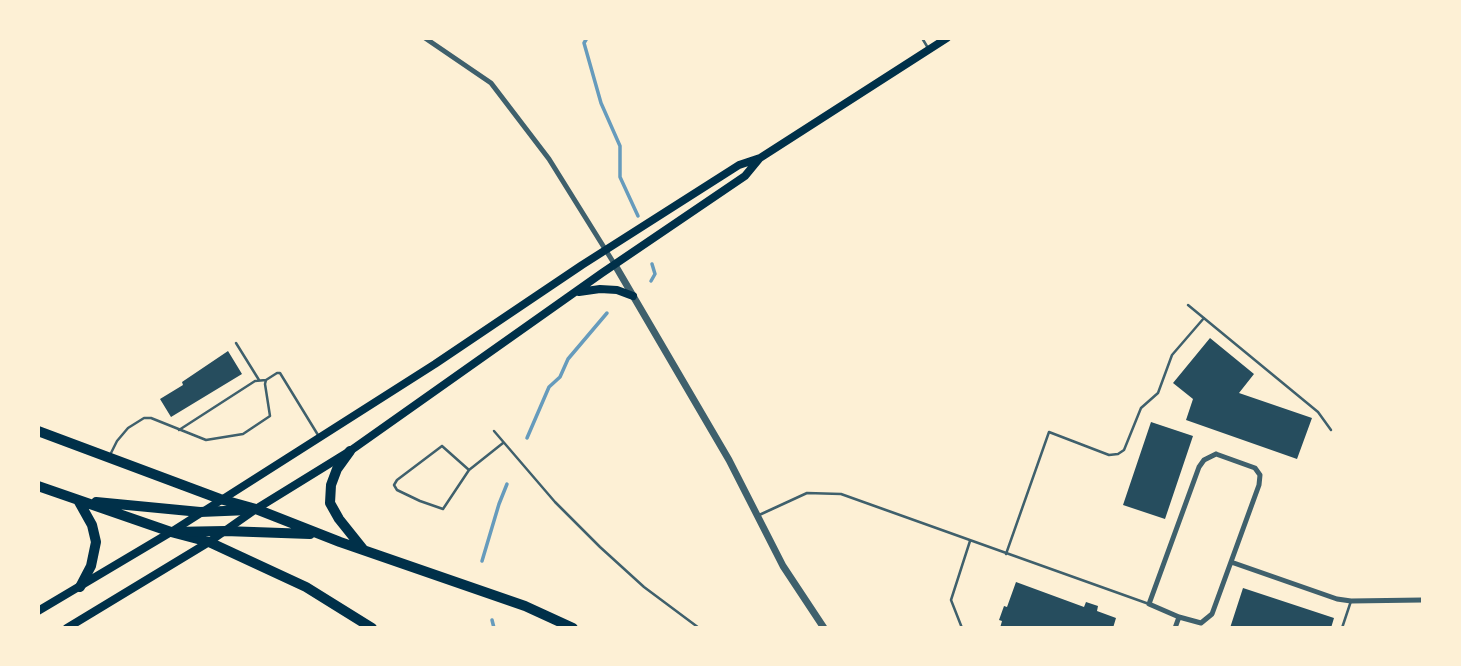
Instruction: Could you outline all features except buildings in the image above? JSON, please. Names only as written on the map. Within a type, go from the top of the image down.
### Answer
[{"type":"highway","points":[[38,431],[220,499],[256,509],[319,535],[525,606],[573,628]]},
{"type":"highway","points":[[350,452],[337,469],[331,485],[330,503],[339,519],[365,551]]},
{"type":"highway","points":[[38,486],[171,532],[209,542],[306,587],[372,628]]},
{"type":"highway","points":[[78,500],[200,512],[256,509]]},
{"type":"highway","points":[[78,500],[92,525],[96,542],[91,566],[80,587]]},
{"type":"highway","points":[[171,532],[319,535]]},
{"type":"main road","points":[[38,611],[171,532],[435,364],[739,165],[760,158],[947,38]]},
{"type":"main road","points":[[67,628],[350,452],[745,176],[760,158]]},
{"type":"main road","points":[[576,293],[600,289],[617,290],[633,296]]},
{"type":"street","points":[[425,38],[491,83],[549,159],[690,390],[783,566],[824,628]]},
{"type":"street","points":[[1216,454],[1255,468],[1260,475],[1259,485],[1231,562],[1212,614],[1207,620],[1201,623],[1179,617],[1149,604],[1199,467],[1204,460],[1216,454]]},
{"type":"street","points":[[1231,562],[1351,601],[1423,600]]},
{"type":"street","points":[[1175,628],[1179,617]]},
{"type":"lane","points":[[922,38],[929,50]]},
{"type":"lane","points":[[1188,305],[1318,412],[1331,430]]},
{"type":"lane","points":[[1006,554],[1049,432],[1109,454],[1118,454],[1124,450],[1141,408],[1158,393],[1172,355],[1204,318]]},
{"type":"lane","points":[[236,343],[259,380]]},
{"type":"lane","points":[[179,430],[259,380],[266,380],[280,373],[319,436]]},
{"type":"lane","points":[[109,456],[128,428],[144,418],[151,418],[206,440],[243,434],[270,416],[265,391],[266,380]]},
{"type":"lane","points":[[494,431],[555,502],[600,547],[644,587],[699,628]]},
{"type":"lane","points":[[469,470],[442,446],[394,485],[397,490],[443,509],[469,470],[503,443]]},
{"type":"lane","points":[[757,516],[807,493],[841,494],[1149,604]]},
{"type":"lane","points":[[962,628],[951,600],[970,541]]},
{"type":"lane","points":[[1342,628],[1351,601]]},
{"type":"waterway","points":[[587,38],[584,43],[601,103],[620,146],[620,177],[638,216]]},
{"type":"waterway","points":[[651,281],[655,274],[652,264]]},
{"type":"waterway","points":[[527,438],[549,387],[560,377],[568,359],[607,313]]},
{"type":"waterway","points":[[482,561],[507,484]]},
{"type":"waterway","points":[[492,620],[494,628]]}]
